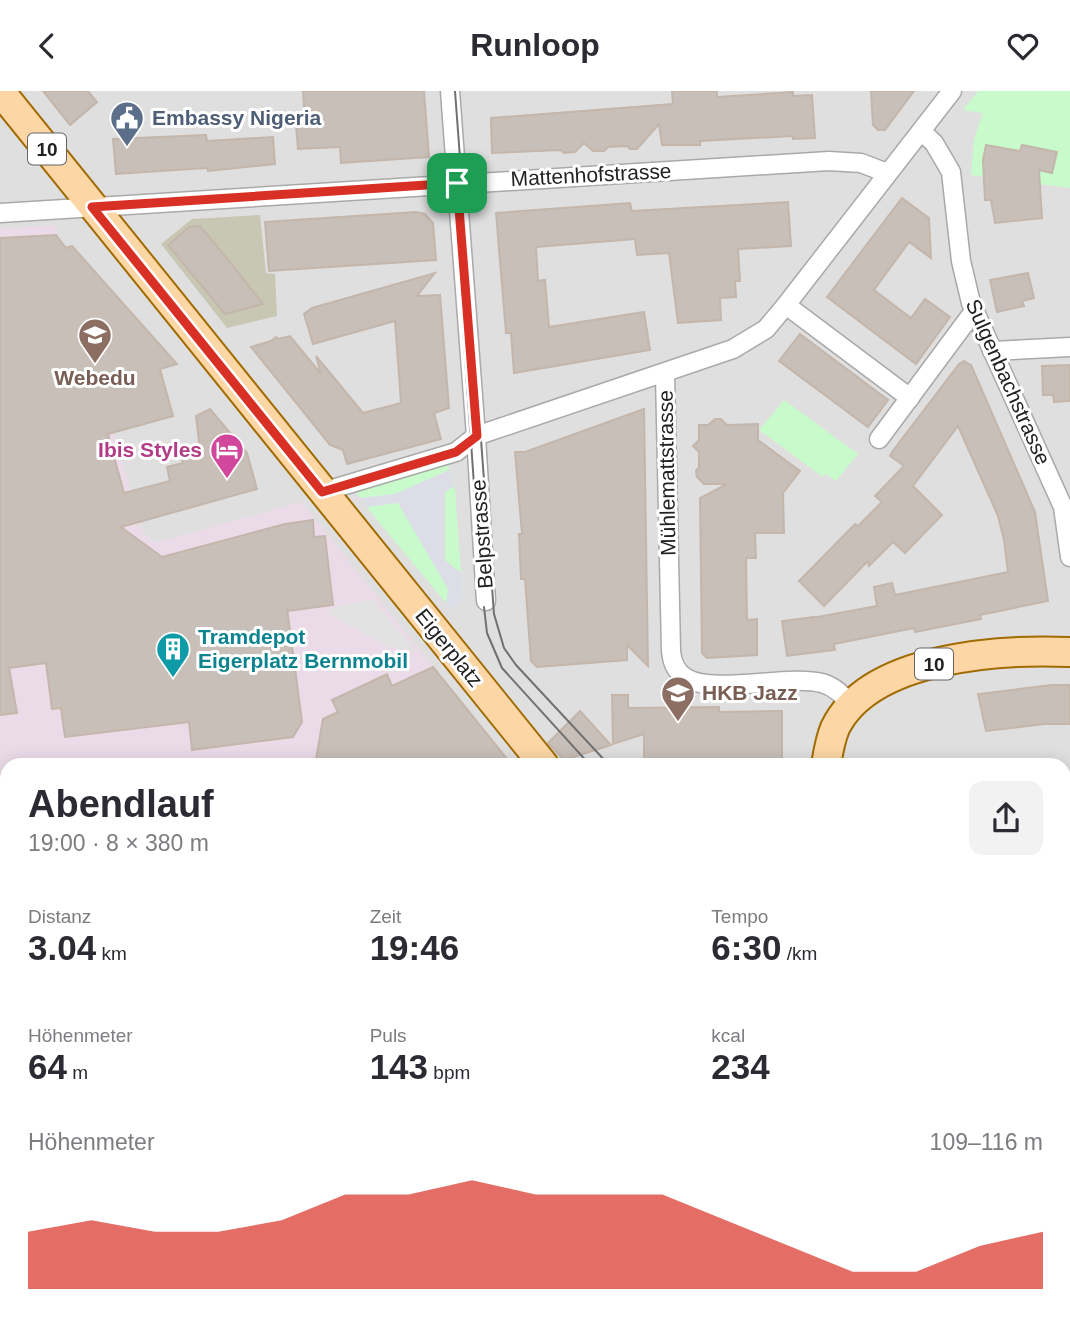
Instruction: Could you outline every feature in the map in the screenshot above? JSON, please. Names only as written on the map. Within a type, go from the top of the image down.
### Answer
[{"type":"main road","name":"10","points":[[0,92],[322,492]]},
{"type":"main road","name":"Eigerplatz","points":[[322,492],[538,758]]},
{"type":"main road","points":[[1027,650],[1070,639]]},
{"type":"main road","name":"10","points":[[828,758],[836,727],[852,706],[882,684],[916,669],[964,657],[1027,650],[1070,652]]},
{"type":"main road","points":[[1027,650],[1070,664]]},
{"type":"street","name":"Belpstrasse","points":[[450,91],[477,436],[486,601]]},
{"type":"street","name":"Mühlemattstrasse","points":[[852,706],[840,692],[818,682],[705,684],[685,678],[675,667],[671,654],[665,374],[747,343],[766,329],[952,91]]},
{"type":"street","name":"Sulgenbachstrasse","points":[[921,131],[934,143],[951,172],[961,261],[974,311],[1063,507],[1070,557]]},
{"type":"street","name":"Mattenhofstrasse","points":[[0,213],[829,161],[861,163],[887,173]]},
{"type":"street","points":[[786,305],[910,398]]},
{"type":"street","points":[[879,439],[974,311]]},
{"type":"street","points":[[992,351],[1070,347]]},
{"type":"street","points":[[322,492],[456,452],[477,436],[665,374]]},
{"type":"shaded area","points":[[0,91],[1070,91],[1070,758],[0,758]]},
{"type":"shaded area","points":[[260,215],[266,273],[275,274],[277,316],[227,328],[161,244],[192,219]]},
{"type":"shaded area","points":[[55,225],[143,534],[155,543],[301,502],[433,667],[322,718],[315,758],[0,758],[0,229]]},
{"type":"shaded area","points":[[449,470],[454,486],[445,492],[445,560],[461,573],[463,600],[451,609],[446,604],[448,589],[398,503],[366,507],[359,498],[395,494]]},
{"type":"shaded area","points":[[373,599],[416,651],[388,647],[329,614],[329,608]]},
{"type":"green space","points":[[978,91],[1070,91],[1070,188],[971,175],[974,139],[983,113],[963,110]]},
{"type":"green space","points":[[784,400],[858,454],[836,481],[826,474],[823,477],[759,430]]},
{"type":"green space","points":[[447,462],[455,490],[463,600],[451,609],[353,487]]},
{"type":"building","points":[[43,91],[88,91],[97,102],[70,125]]},
{"type":"building","points":[[303,91],[424,91],[429,157],[341,163],[340,147],[298,149],[296,126],[305,125]]},
{"type":"building","points":[[672,91],[717,91],[717,97],[793,92],[793,96],[812,95],[815,138],[793,139],[793,136],[700,141],[700,145],[662,145],[659,124],[637,149],[627,146],[593,151],[584,143],[575,152],[564,153],[561,150],[492,153],[491,118],[673,104]]},
{"type":"building","points":[[871,91],[914,91],[885,130],[878,130],[873,125]]},
{"type":"building","points":[[206,135],[207,141],[273,137],[275,164],[208,171],[207,168],[116,174],[113,139]]},
{"type":"building","points":[[986,145],[1020,151],[1022,145],[1057,152],[1052,173],[1039,170],[1042,218],[995,223],[991,200],[985,200],[983,160]]},
{"type":"building","points":[[902,198],[929,218],[931,258],[909,242],[874,290],[911,318],[925,299],[950,317],[916,364],[827,297]]},
{"type":"building","points":[[788,202],[791,246],[738,249],[740,281],[735,281],[736,297],[720,298],[721,320],[678,323],[669,253],[637,255],[635,239],[536,247],[538,281],[545,280],[549,327],[644,312],[650,350],[514,373],[511,333],[506,333],[496,213],[630,203],[632,211]]},
{"type":"building","points":[[416,212],[425,214],[433,223],[436,260],[269,271],[265,222]]},
{"type":"building","points":[[200,226],[263,304],[225,314],[168,245],[189,227]]},
{"type":"building","points":[[56,235],[66,248],[72,246],[177,364],[160,369],[173,416],[108,434],[124,493],[170,481],[167,467],[183,463],[181,455],[200,450],[196,416],[210,409],[247,453],[257,489],[121,527],[162,557],[285,524],[313,520],[314,537],[325,536],[333,605],[288,611],[287,608],[302,722],[293,737],[192,750],[189,722],[65,737],[61,708],[52,709],[46,663],[9,668],[17,713],[0,715],[0,238]]},
{"type":"building","points":[[435,273],[417,296],[440,295],[449,408],[434,413],[441,439],[347,464],[343,450],[330,445],[251,347],[276,337],[278,339],[290,336],[321,374],[316,356],[363,413],[401,403],[395,321],[313,344],[304,314],[312,308]]},
{"type":"building","points":[[1028,273],[1034,298],[1022,301],[1024,306],[997,312],[990,280]]},
{"type":"building","points":[[800,334],[888,400],[868,427],[779,361]]},
{"type":"building","points":[[964,361],[971,365],[1035,512],[1048,601],[980,615],[981,619],[915,632],[914,628],[834,644],[835,650],[787,656],[782,621],[877,606],[874,587],[892,583],[895,595],[1008,572],[998,516],[958,426],[913,486],[942,515],[905,553],[893,542],[869,566],[868,561],[824,606],[799,581],[855,524],[858,526],[882,502],[875,496],[904,466],[890,456],[892,452]]},
{"type":"building","points":[[1070,365],[1070,401],[1054,402],[1053,395],[1043,395],[1042,366]]},
{"type":"building","points":[[644,409],[648,666],[627,645],[627,660],[537,667],[531,661],[525,579],[521,579],[519,534],[522,534],[515,452],[525,452]]},
{"type":"building","points":[[715,419],[721,419],[727,425],[758,424],[758,440],[800,471],[783,493],[784,533],[755,533],[756,558],[746,558],[747,620],[757,619],[757,655],[707,658],[702,653],[700,498],[727,484],[704,484],[697,477],[699,452],[693,446],[699,440],[699,425],[708,425]]},
{"type":"building","points":[[433,667],[506,758],[316,758],[323,719],[338,712],[332,700],[387,674],[392,686]]},
{"type":"building","points":[[1070,685],[1070,724],[1044,724],[986,731],[978,694]]},
{"type":"building","points":[[612,695],[628,695],[628,708],[719,707],[719,712],[782,711],[782,758],[644,758],[644,734],[613,744]]},
{"type":"building","points":[[580,711],[611,745],[562,758],[548,743]]},
{"type":"tram line","points":[[455,91],[494,614],[504,648],[516,665],[602,758]]},
{"type":"tram line","points":[[462,314],[475,499]]},
{"type":"tram line","points":[[484,607],[487,633],[502,668],[584,758]]},
{"type":"place","name":"Embassy Nigeria","points":[[127,148]]},
{"type":"place","name":"Webedu","points":[[95,365]]},
{"type":"place","name":"Ibis Styles","points":[[227,480]]},
{"type":"place","name":"Tramdepot Eigerplatz Bernmobil","points":[[173,679]]},
{"type":"place","name":"HKB Jazz","points":[[678,723]]},
{"type":"route","points":[[457,183],[477,436],[456,452],[322,492],[92,207],[286,194],[457,183]]}]
